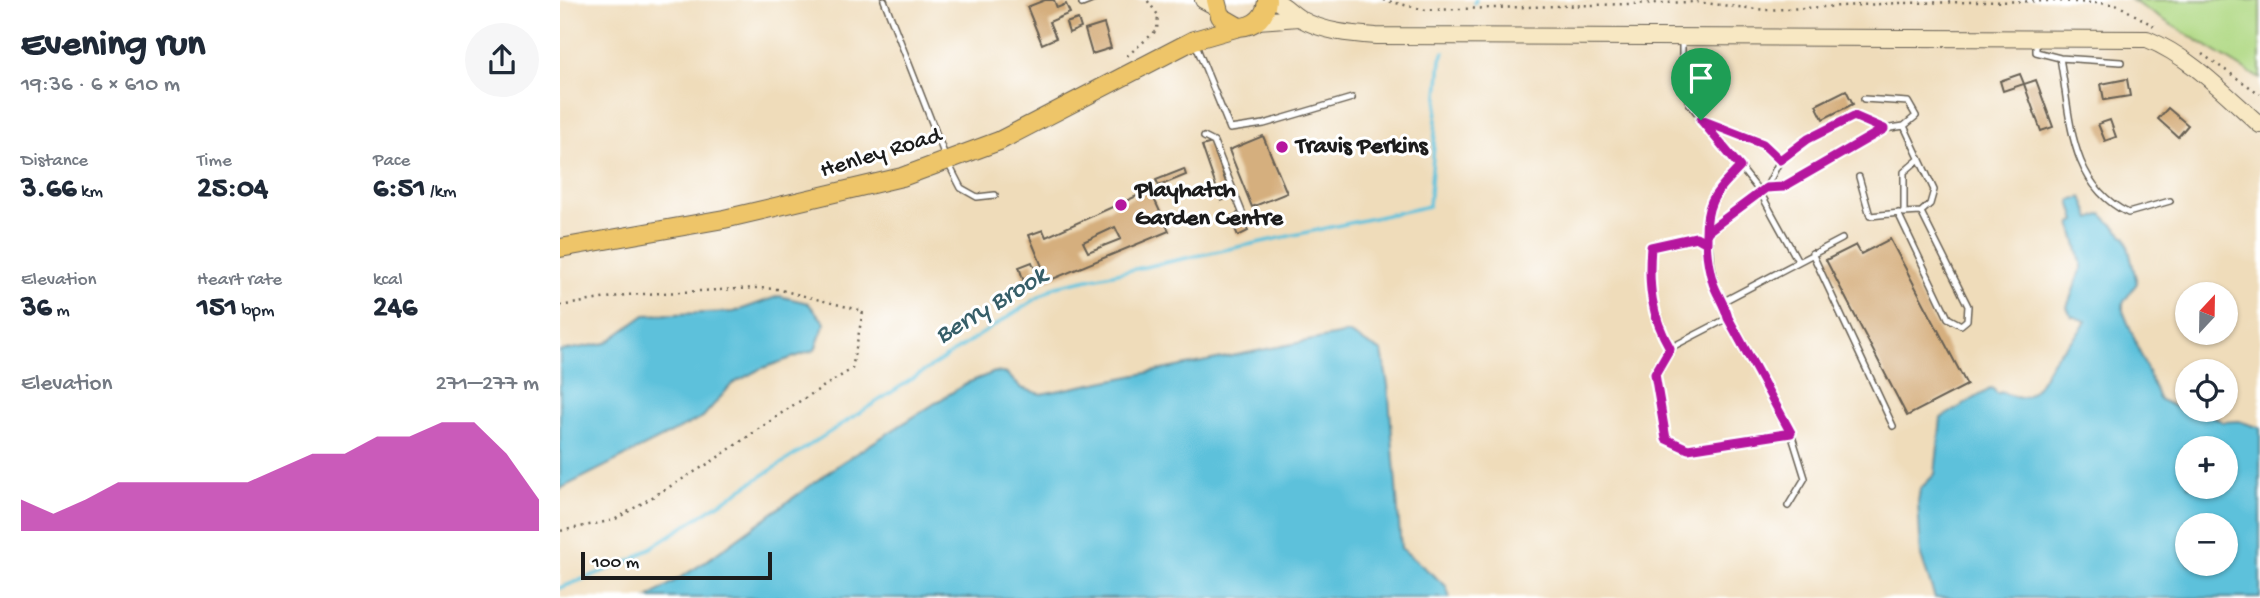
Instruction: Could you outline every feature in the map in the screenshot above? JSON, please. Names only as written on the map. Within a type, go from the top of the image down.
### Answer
[{"type":"main road","points":[[1257,22],[1265,10],[1267,0]]},
{"type":"main road","points":[[1274,0],[1299,18],[1348,34],[2147,39],[2166,47],[2192,65],[2260,125]]},
{"type":"main road","name":"Henley Road","points":[[1194,40],[1213,4]]},
{"type":"main road","points":[[1213,4],[1225,21],[1239,27]]},
{"type":"main road","points":[[1257,22],[1299,18]]},
{"type":"main road","name":"Henley Road","points":[[560,248],[724,219],[843,194],[999,141],[1194,40],[1257,22]]},
{"type":"lane","points":[[884,0],[947,160],[961,188],[977,197],[995,195]]},
{"type":"lane","points":[[1082,4],[1092,0]]},
{"type":"lane","points":[[1682,38],[1682,82],[1689,103],[1740,167],[1763,190],[1798,261]]},
{"type":"lane","points":[[2037,38],[2036,52],[2060,58],[2121,62]]},
{"type":"lane","points":[[1194,40],[1230,129],[1265,124],[1352,98]]},
{"type":"lane","points":[[2060,58],[2079,157],[2096,192],[2128,213],[2170,201]]},
{"type":"lane","points":[[1763,190],[1783,187],[1884,129],[1904,126],[1916,116],[1908,102],[1864,99]]},
{"type":"lane","points":[[1707,232],[1763,190],[1780,160],[1808,139],[1854,116],[1884,129]]},
{"type":"lane","points":[[1701,120],[1763,144],[1780,160]]},
{"type":"lane","points":[[1859,177],[1870,216],[1921,212],[1930,204],[1934,190],[1904,126]]},
{"type":"lane","points":[[1204,137],[1214,142],[1242,212]]},
{"type":"lane","points":[[1918,160],[1904,172],[1901,213],[1948,318],[1961,324],[1967,320],[1968,306],[1921,212]]},
{"type":"lane","points":[[1740,167],[1713,200],[1707,243],[1714,284],[1724,301],[1728,318],[1791,433],[1805,478],[1788,506]]},
{"type":"lane","points":[[1670,348],[1658,328],[1648,282],[1651,247],[1696,237],[1707,243]]},
{"type":"lane","points":[[1724,301],[1842,239]]},
{"type":"lane","points":[[1812,253],[1893,426]]},
{"type":"lane","points":[[1728,318],[1670,348],[1655,374],[1666,439],[1688,449],[1791,433]]},
{"type":"path","points":[[1126,57],[1157,30],[1158,15],[1147,0]]},
{"type":"path","points":[[1383,0],[1426,10],[1694,2],[1766,10],[1888,3],[2055,1],[2116,4],[2157,27]]},
{"type":"path","points":[[2201,53],[2260,94]]},
{"type":"path","points":[[560,306],[625,295],[757,288],[777,289],[863,311],[852,369],[792,406],[711,462],[614,520],[560,531]]},
{"type":"green space","points":[[2131,0],[2260,0],[2260,79]]},
{"type":"water","points":[[2082,197],[2091,219],[2102,214],[2126,238],[2137,283],[2123,303],[2123,311],[2159,399],[2175,407],[2175,422],[2239,421],[2260,428],[2260,598],[1935,598],[1921,556],[1918,502],[1920,489],[1935,474],[1941,418],[1992,388],[1998,394],[2001,392],[2025,397],[2037,387],[2053,360],[2077,335],[2086,321],[2071,316],[2067,307],[2082,267],[2071,223],[2076,221],[2070,201]]},
{"type":"water","points":[[779,296],[808,303],[825,323],[815,350],[760,369],[732,384],[703,417],[560,489],[560,351],[606,343],[645,315],[734,312]]},
{"type":"water","points":[[1348,333],[1382,352],[1388,385],[1401,548],[1446,586],[1450,598],[648,598],[705,562],[841,463],[967,383],[995,372],[1007,374],[1021,388],[1041,394]]},
{"type":"building","points":[[1045,0],[1054,0],[1057,8],[1066,4],[1070,13],[1049,22],[1056,38],[1042,44],[1027,7]]},
{"type":"building","points":[[1078,19],[1081,28],[1069,33],[1066,23]]},
{"type":"building","points":[[1104,24],[1111,48],[1092,54],[1085,30]]},
{"type":"building","points":[[2020,74],[2024,84],[2003,91],[2000,81]]},
{"type":"building","points":[[2127,79],[2130,96],[2104,100],[2101,84]]},
{"type":"building","points":[[2036,80],[2053,127],[2041,131],[2024,84]]},
{"type":"building","points":[[1846,90],[1853,104],[1823,119],[1816,105]]},
{"type":"building","points":[[2168,108],[2188,125],[2178,137],[2158,119]]},
{"type":"building","points":[[2110,120],[2116,137],[2105,141],[2098,124]]},
{"type":"building","points":[[1263,136],[1287,193],[1252,207],[1229,150]]},
{"type":"building","points":[[1212,143],[1231,197],[1221,201],[1202,146]]},
{"type":"building","points":[[1184,169],[1186,175],[1159,186],[1156,180]]},
{"type":"building","points":[[1150,190],[1169,231],[1048,281],[1029,235],[1043,230],[1046,237]],"holes":[[[1115,227],[1121,239],[1088,252],[1083,242]]]},
{"type":"building","points":[[1240,212],[1248,231],[1238,236],[1230,217]]},
{"type":"building","points":[[1890,239],[1967,385],[1907,416],[1826,260],[1856,245],[1861,254]]},
{"type":"building","points":[[1032,262],[1038,277],[1024,282],[1019,267]]},
{"type":"waterway","name":"Berry Brook","points":[[560,588],[632,560],[1056,286],[1429,206],[1441,59],[1444,52]]},
{"type":"place","name":"Travis Perkins","points":[[1282,147]]},
{"type":"place","name":"Playhatch Garden Centre","points":[[1121,205]]},
{"type":"route","points":[[1701,120],[1720,125],[1763,144],[1780,160],[1808,139],[1854,116],[1884,129],[1783,187],[1766,188],[1707,232],[1707,243],[1696,237],[1651,247],[1648,282],[1658,328],[1670,348],[1655,374],[1666,439],[1688,449],[1791,433],[1728,318],[1724,301],[1714,284],[1707,243],[1707,232],[1709,210],[1720,190],[1740,167],[1701,120]]}]
